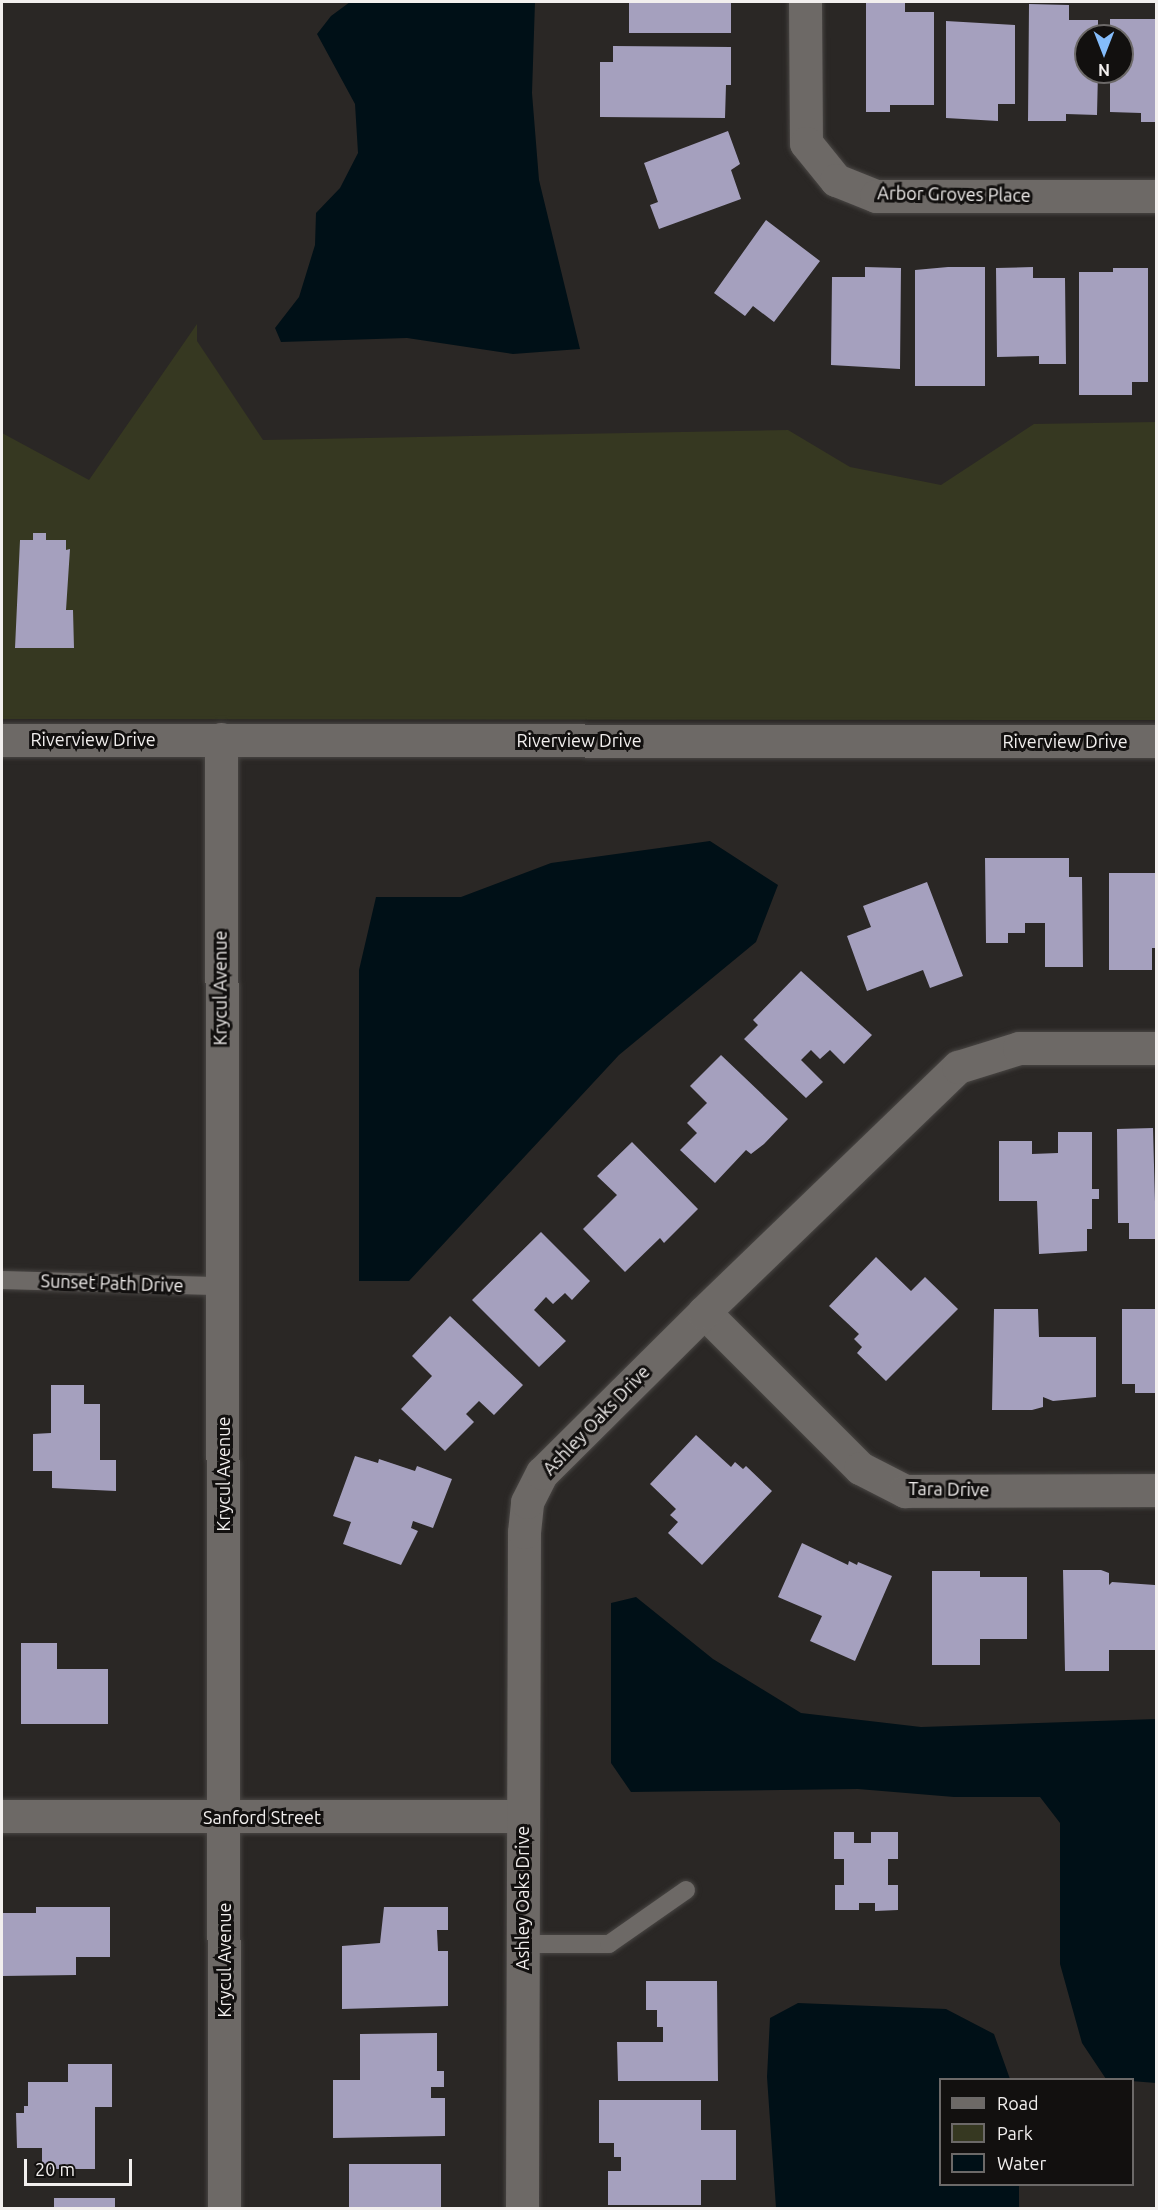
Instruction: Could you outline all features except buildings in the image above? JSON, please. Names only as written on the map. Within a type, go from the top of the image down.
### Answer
[{"type":"street","name":"Arbor Groves Place","points":[[805,2],[806,143],[836,180],[876,196],[1156,196]]},
{"type":"street","name":"Krycul Avenue","points":[[220,739],[224,2208]]},
{"type":"street","name":"Riverview Drive","points":[[2,740],[1156,741]]},
{"type":"street","name":"Ashley Oaks Drive","points":[[522,2208],[522,1816],[527,1502],[542,1473],[704,1311],[958,1067],[1020,1048],[1156,1048]]},
{"type":"street","name":"Tara Drive","points":[[704,1311],[860,1468],[905,1491],[1156,1490]]},
{"type":"street","name":"Sanford Street","points":[[2,1816],[522,1816]]},
{"type":"lane","name":"Sunset Path Drive","points":[[2,1280],[222,1287]]},
{"type":"lane","points":[[522,1944],[609,1944],[686,1890]]},
{"type":"green space","points":[[197,324],[197,341],[263,440],[788,430],[850,467],[941,485],[1034,424],[1156,422],[1156,720],[2,719],[2,433],[89,480]]},
{"type":"water","points":[[350,2],[535,2],[532,93],[539,180],[580,349],[513,354],[407,338],[281,342],[275,328],[299,297],[315,245],[316,213],[340,188],[358,153],[355,104],[317,34],[331,16]]},
{"type":"water","points":[[710,841],[778,885],[756,942],[619,1055],[409,1281],[359,1281],[359,970],[376,897],[461,897],[551,863]]},
{"type":"water","points":[[636,1597],[713,1659],[801,1713],[921,1727],[1156,1719],[1156,2083],[1134,2081],[1134,2078],[1105,2078],[1082,2043],[1060,1964],[1060,1823],[1040,1797],[954,1797],[858,1789],[631,1792],[611,1763],[611,1603]]},
{"type":"water","points":[[798,2003],[946,2009],[994,2034],[1010,2078],[939,2078],[939,2186],[1019,2186],[1019,2208],[776,2208],[767,2077],[770,2018]]}]
